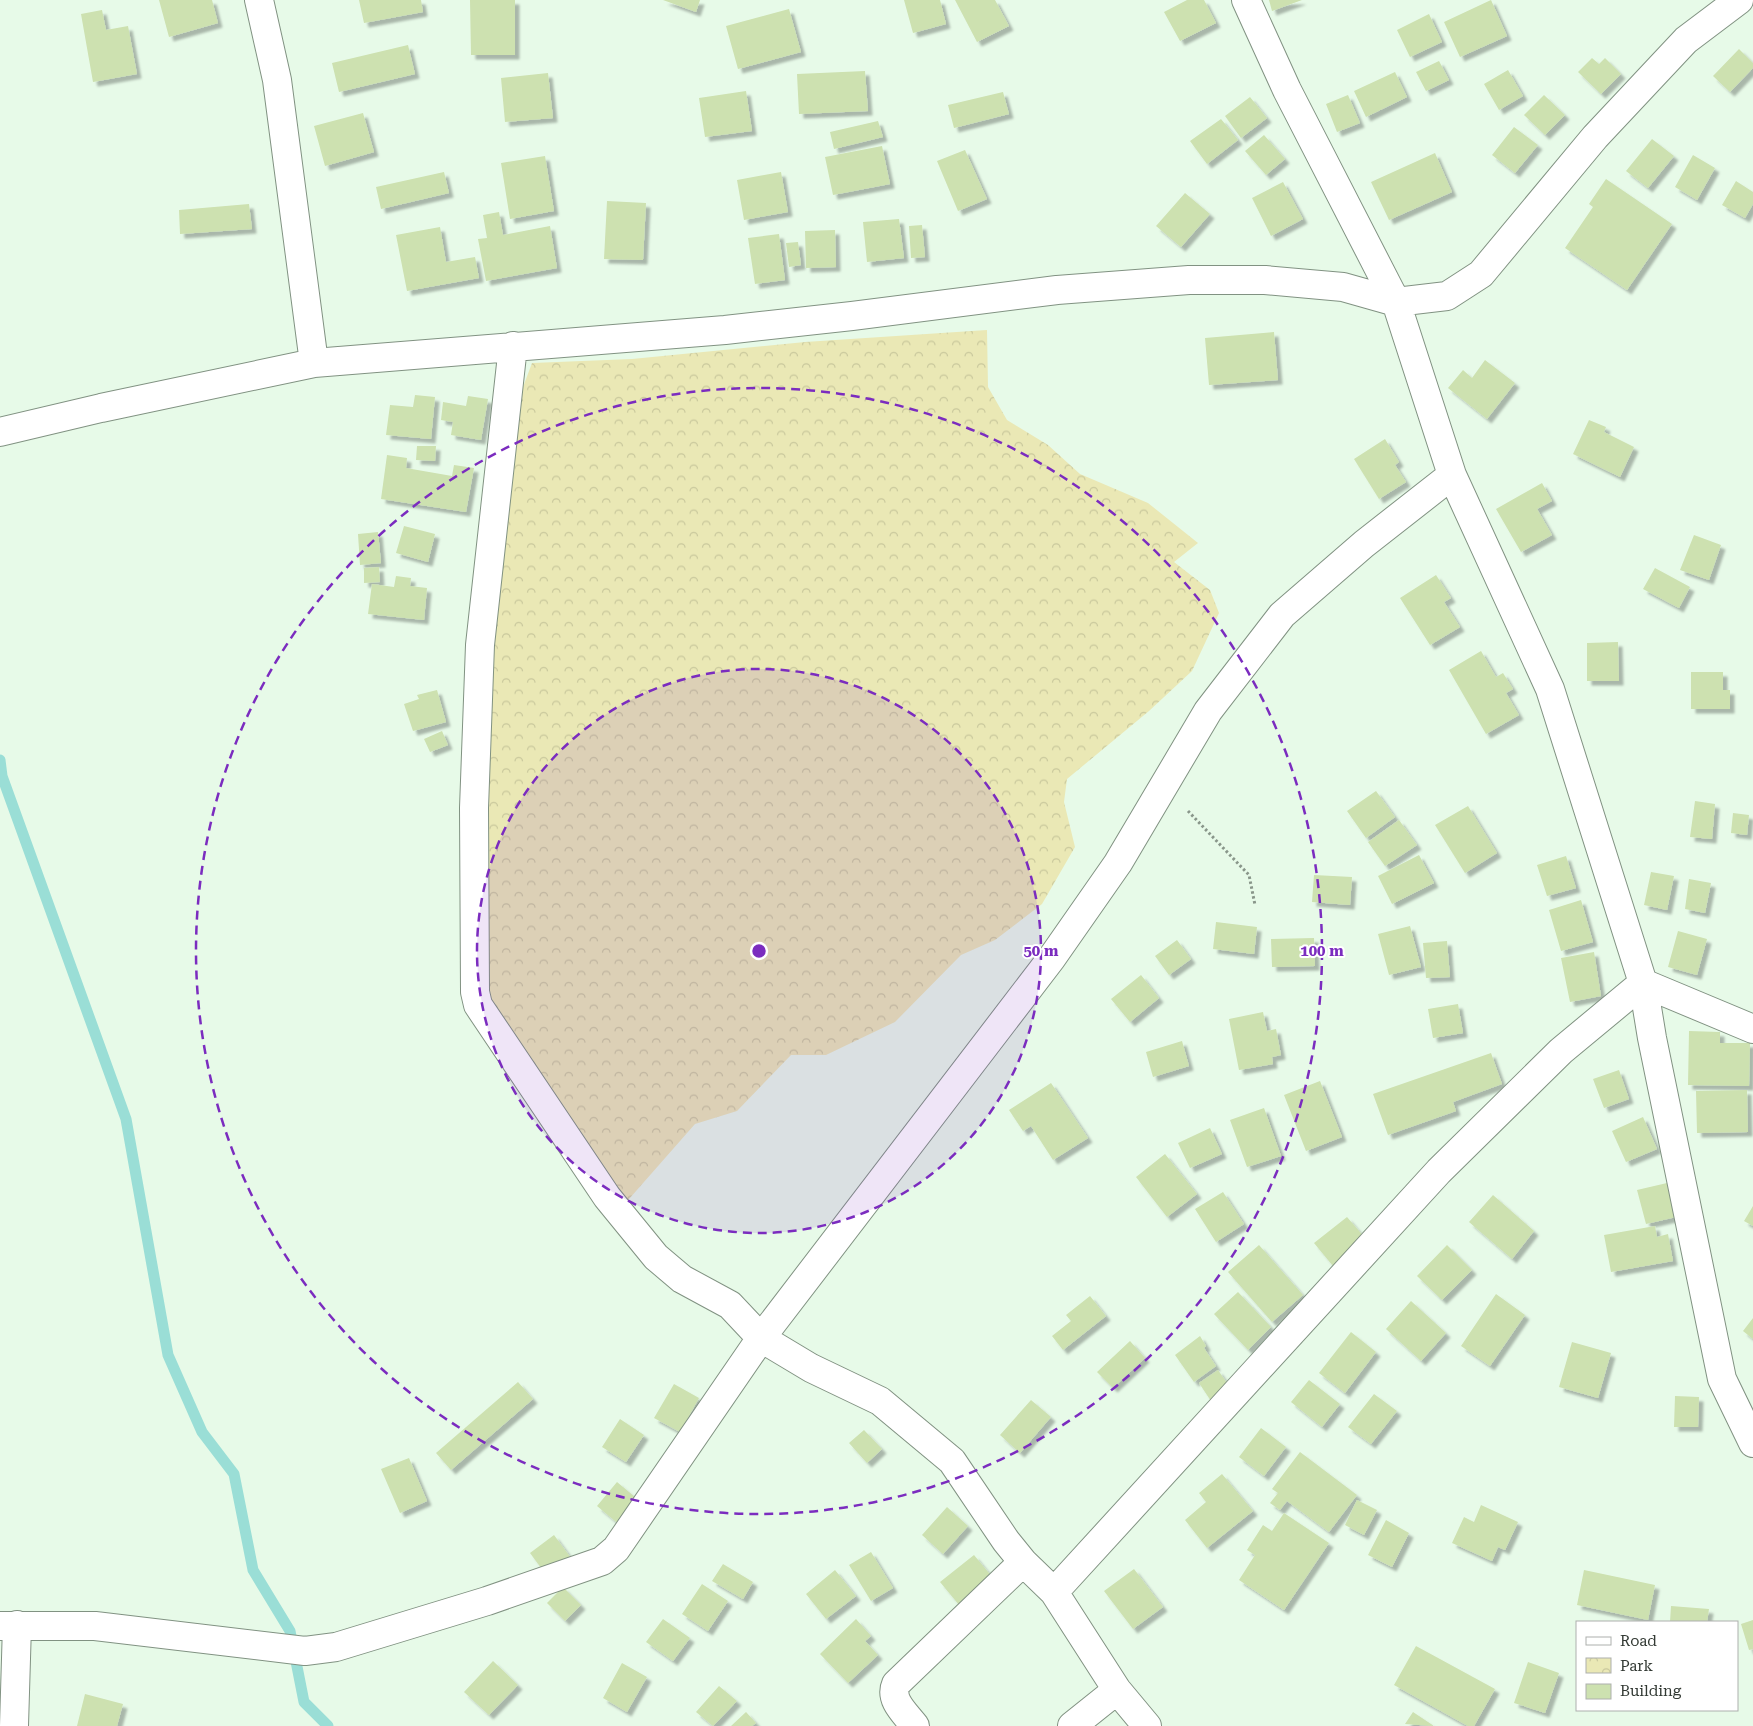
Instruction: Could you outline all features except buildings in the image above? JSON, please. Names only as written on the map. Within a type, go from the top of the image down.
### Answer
[{"type":"street","points":[[259,0],[277,80],[314,363]]},
{"type":"street","points":[[1246,0],[1287,90],[1396,302],[1452,475],[1550,689],[1643,983],[1652,1038],[1698,1252],[1722,1379],[1753,1443]]},
{"type":"street","points":[[0,432],[101,408],[314,363],[725,330],[1057,290],[1190,280],[1264,280],[1343,287],[1396,302],[1447,296],[1481,274],[1595,138],[1686,40],[1739,0]]},
{"type":"street","points":[[513,346],[480,645],[474,808],[475,992],[478,1005],[607,1197],[656,1257],[682,1279],[730,1305],[761,1338],[811,1368],[880,1401],[952,1462],[1023,1562],[1054,1592],[1117,1690],[1147,1726]]},
{"type":"street","points":[[14,1726],[9,1626],[95,1626],[295,1651],[336,1646],[487,1601],[602,1561],[616,1549],[761,1338],[1051,959],[1118,862],[1208,711],[1282,614],[1364,544],[1452,475]]},
{"type":"street","points":[[1643,983],[1753,1029]]},
{"type":"street","points":[[1054,1592],[1439,1171],[1561,1051],[1643,983]]},
{"type":"street","points":[[915,1726],[895,1699],[893,1691],[896,1684],[1023,1562]]},
{"type":"street","points":[[1072,1726],[1117,1690]]},
{"type":"path","points":[[1163,786],[1249,875],[1255,905]]},
{"type":"green space","points":[[987,330],[988,387],[1007,420],[1048,445],[1080,474],[1148,503],[1198,543],[1174,562],[1210,590],[1219,613],[1192,671],[1149,711],[1067,779],[1064,802],[1075,847],[1042,904],[995,940],[961,955],[895,1022],[826,1055],[791,1055],[737,1111],[695,1124],[622,1207],[488,1006],[483,702],[516,406],[532,363],[632,359],[805,342]]},
{"type":"waterway","points":[[0,760],[2,776],[126,1119],[168,1355],[202,1432],[234,1474],[253,1570],[290,1631],[304,1702],[328,1726]]}]
